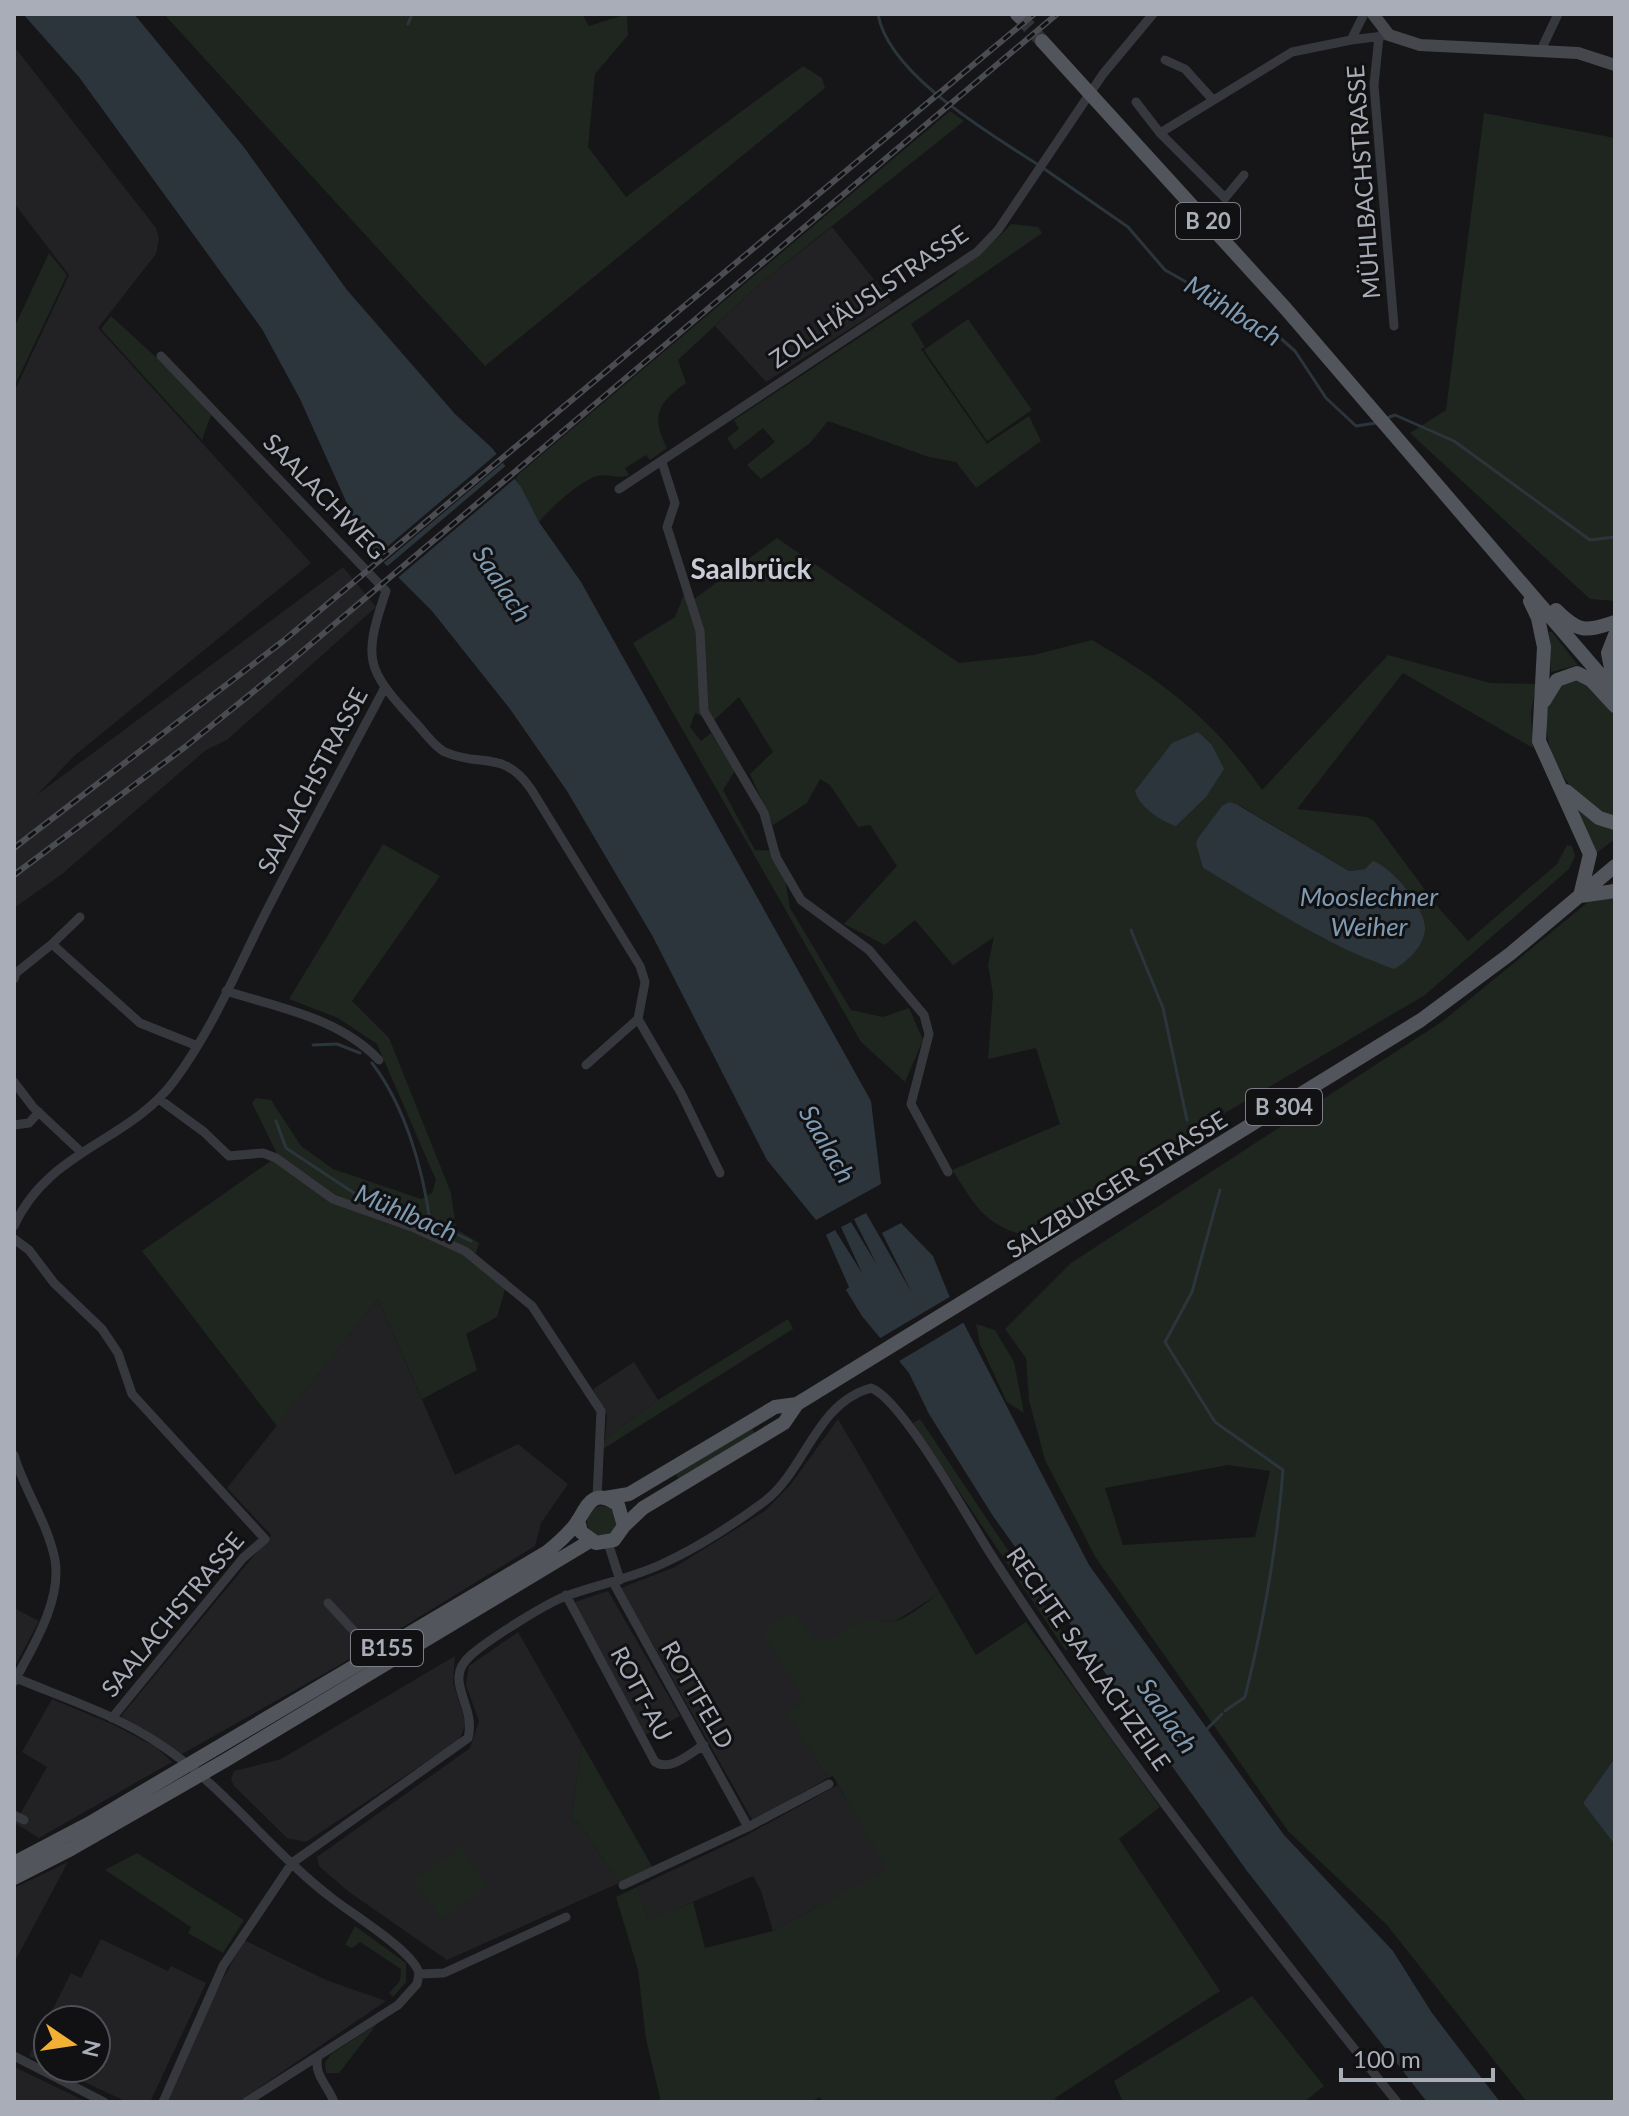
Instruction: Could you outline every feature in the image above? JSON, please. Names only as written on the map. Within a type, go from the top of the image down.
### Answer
[{"type":"main road","name":"B 20","points":[[1042,41],[1153,160],[1527,589]]},
{"type":"main road","points":[[1527,589],[1580,629],[1597,630],[1615,622]]},
{"type":"main road","points":[[1527,589],[1615,691]]},
{"type":"main road","points":[[1527,589],[1544,647],[1538,717],[1541,750],[1563,789],[1590,854],[1580,896],[1615,891]]},
{"type":"main road","points":[[1615,635],[1608,653],[1615,691]]},
{"type":"main road","points":[[1538,717],[1551,686],[1573,673],[1591,680],[1615,706]]},
{"type":"main road","points":[[1563,789],[1599,818],[1615,823]]},
{"type":"main road","name":"B 304","points":[[1580,896],[1615,866]]},
{"type":"main road","name":"SALZBURGER STRASSE","points":[[797,1404],[990,1289],[1421,1020],[1580,896]]},
{"type":"main road","points":[[797,1404],[784,1423],[643,1508],[608,1543],[590,1541],[581,1532],[578,1520],[583,1507],[601,1498],[629,1494],[775,1407],[797,1404]]},
{"type":"main road","points":[[601,1498],[618,1505],[624,1526]]},
{"type":"main road","name":"B155","points":[[14,1863],[376,1655],[547,1552],[578,1520]]},
{"type":"main road","name":"B155","points":[[14,1878],[71,1849],[200,1774],[590,1541]]},
{"type":"street","name":"ZOLLHÄUSLSTRASSE","points":[[619,489],[977,252],[998,230],[1103,74],[1153,14]]},
{"type":"street","points":[[1351,40],[1364,14]]},
{"type":"street","points":[[1373,14],[1384,36]]},
{"type":"street","points":[[1541,50],[1558,14]]},
{"type":"street","points":[[1160,133],[1292,52],[1351,40],[1384,36],[1420,45],[1578,53],[1615,65]]},
{"type":"street","name":"MÜHLBACHSTRASSE","points":[[1384,36],[1374,85],[1394,326]]},
{"type":"street","points":[[1165,60],[1185,69],[1213,100]]},
{"type":"street","points":[[1136,102],[1160,133],[1225,198],[1244,175]]},
{"type":"street","name":"SAALACHWEG","points":[[161,356],[386,591],[369,646],[371,664],[384,689]]},
{"type":"street","points":[[662,462],[675,503],[667,527],[700,631],[704,711],[753,790],[764,813],[776,857],[801,900],[869,950],[924,1015],[929,1034],[911,1104],[948,1172]]},
{"type":"street","name":"SAALACHSTRASSE","points":[[15,1220],[40,1186],[80,1151],[159,1099],[225,994],[384,689],[443,752],[495,760],[521,774],[640,966],[645,982],[638,1019]]},
{"type":"street","points":[[14,979],[16,973],[80,917]]},
{"type":"street","points":[[52,944],[140,1023],[195,1045]]},
{"type":"street","points":[[225,994],[332,1024],[366,1047],[379,1060]]},
{"type":"street","points":[[586,1065],[638,1019],[674,1081],[720,1173]]},
{"type":"street","points":[[14,1082],[39,1112],[80,1151]]},
{"type":"street","points":[[159,1099],[229,1156],[263,1153],[276,1158],[333,1199],[412,1227],[465,1251],[509,1285],[543,1319],[601,1411],[601,1498]]},
{"type":"street","points":[[14,1125],[29,1123],[39,1112]]},
{"type":"street","name":"SAALACHSTRASSE","points":[[14,1239],[29,1250],[54,1283],[102,1329],[118,1353],[132,1394],[265,1539],[243,1558],[112,1718]]},
{"type":"street","name":"RECHTE SAALACHZEILE","points":[[292,1863],[468,1738],[472,1723],[470,1710],[458,1689],[462,1666],[470,1655],[566,1595],[663,1564],[767,1499],[786,1479],[826,1420],[863,1390],[879,1391],[905,1421],[1008,1582],[1135,1763],[1397,2102]]},
{"type":"street","name":"SAALACHSTRASSE","points":[[14,1455],[55,1560],[51,1597],[42,1625],[15,1680],[112,1718],[160,1744],[200,1774],[328,1895],[412,1959],[419,1974]]},
{"type":"street","name":"ROTTFELD","points":[[608,1543],[617,1581],[640,1635],[748,1827]]},
{"type":"street","name":"ROTT-AU","points":[[566,1595],[655,1762],[670,1765],[704,1745]]},
{"type":"street","points":[[328,1603],[376,1655]]},
{"type":"street","points":[[623,1885],[748,1827],[829,1784]]},
{"type":"street","points":[[14,1815],[24,1820]]},
{"type":"street","points":[[163,2102],[223,1966],[292,1863]]},
{"type":"street","points":[[246,2102],[398,2005],[417,1984],[419,1974],[444,1973],[566,1917]]},
{"type":"street","points":[[14,2056],[104,2102]]},
{"type":"street","points":[[318,2056],[315,2066],[321,2080],[328,2084],[334,2102]]},
{"type":"shaded area","points":[[164,14],[582,14],[589,26],[627,14],[628,35],[595,74],[588,147],[626,197],[803,66],[822,78],[825,88],[485,366]]},
{"type":"shaded area","points":[[17,50],[156,228],[159,238],[156,254],[98,328],[311,563],[74,756],[38,794],[343,567],[376,607],[227,740],[206,750],[62,874],[14,908],[14,392],[69,275],[14,203],[14,52]]},
{"type":"shaded area","points":[[950,111],[964,121],[763,281],[678,360],[686,383],[663,404],[658,419],[667,448],[650,460],[646,455],[625,468],[629,475],[601,475],[582,483],[539,522],[515,477]]},
{"type":"shaded area","points":[[1484,113],[1615,138],[1615,601],[1590,599],[1410,433],[1446,410]]},
{"type":"shaded area","points":[[1011,224],[1038,227],[1042,233],[911,324],[925,347],[921,349],[987,444],[1029,416],[1041,441],[976,488],[956,462],[929,457],[828,421],[810,443],[761,479],[747,465],[775,442],[763,428],[735,450],[727,438],[739,429],[734,420],[953,276]]},
{"type":"shaded area","points":[[832,227],[892,302],[766,382],[715,326],[763,281]]},
{"type":"shaded area","points":[[49,253],[67,275],[14,387],[14,328]]},
{"type":"shaded area","points":[[111,316],[159,360],[211,415],[202,440],[101,329]]},
{"type":"shaded area","points":[[968,319],[1032,410],[987,441],[924,350]]},
{"type":"shaded area","points":[[777,538],[959,663],[1034,655],[1092,640],[1186,704],[1225,743],[1262,790],[1388,655],[1490,683],[1536,684],[1531,713],[1533,748],[1403,673],[1297,809],[1367,817],[1374,821],[1437,906],[1468,941],[1557,864],[1567,845],[1572,846],[1575,856],[1569,869],[1425,995],[1020,1234],[987,1217],[952,1170],[1060,1124],[1036,1048],[988,1059],[993,994],[988,965],[994,937],[953,965],[915,920],[885,945],[844,924],[897,866],[870,825],[858,827],[830,785],[820,779],[807,803],[773,825],[750,774],[773,752],[739,697],[713,721],[695,713],[690,727],[701,741],[711,733],[735,771],[723,790],[755,850],[780,851],[790,908],[851,1010],[883,1017],[909,1008],[923,1040],[905,1082],[861,1042],[633,643],[675,617],[688,584],[693,600]],"holes":[[[1239,805],[1349,871],[1365,869],[1370,865],[1377,963],[1319,936],[1203,868],[1196,844]]]},
{"type":"shaded area","points":[[1549,632],[1552,632],[1578,665],[1551,672]]},
{"type":"shaded area","points":[[1584,682],[1615,712],[1615,819],[1585,802],[1573,789],[1562,774],[1548,741],[1546,724],[1550,701],[1561,684]]},
{"type":"shaded area","points":[[1577,809],[1615,829],[1615,839],[1594,855]]},
{"type":"shaded area","points":[[383,844],[440,876],[352,1001],[389,1038],[451,1193],[456,1229],[479,1243],[475,1256],[508,1279],[497,1317],[466,1334],[477,1370],[422,1399],[378,1299],[277,1426],[142,1251],[278,1156],[252,1103],[256,1098],[271,1100],[301,1146],[333,1169],[421,1199],[432,1193],[436,1180],[377,1044],[338,1018],[289,999]]},
{"type":"shaded area","points":[[1615,880],[1615,1758],[1583,1803],[1615,1845],[1615,2102],[1527,2102],[1387,1925],[1288,1831],[1096,1558],[1045,1460],[1029,1400],[1026,1358],[1005,1329],[1071,1263],[1443,1021]],"holes":[[[1228,1465],[1270,1471],[1255,1537],[1123,1545],[1105,1488]]]},
{"type":"shaded area","points":[[378,1299],[455,1475],[518,1444],[568,1484],[541,1523],[535,1546],[359,1654],[182,1754],[121,1716],[271,1535],[227,1488]]},
{"type":"shaded area","points":[[788,1319],[793,1329],[603,1449],[605,1439],[658,1400]]},
{"type":"shaded area","points":[[976,1324],[995,1330],[1014,1362],[1024,1413],[1007,1402],[980,1344]]},
{"type":"shaded area","points":[[634,1362],[658,1400],[605,1439],[607,1415],[593,1389]]},
{"type":"shaded area","points":[[838,1419],[940,1593],[894,1622],[864,1620],[831,1641],[820,1642],[809,1637],[806,1701],[787,1713],[828,1778],[753,1821],[621,1588],[675,1567],[765,1511],[791,1484]]},
{"type":"shaded area","points":[[920,1419],[1072,1646],[1066,1651],[913,1423]]},
{"type":"shaded area","points":[[751,1427],[755,1434],[679,1480],[676,1474]]},
{"type":"shaded area","points":[[602,1506],[613,1510],[617,1521],[613,1532],[602,1536],[591,1532],[587,1521],[591,1510]]},
{"type":"shaded area","points":[[608,1591],[680,1716],[645,1735],[575,1602]]},
{"type":"shaded area","points":[[940,1593],[976,1655],[1026,1622],[1160,1807],[1119,1839],[1220,1991],[1055,2098],[1056,2102],[822,2102],[820,2097],[810,2102],[661,2102],[646,2039],[638,1970],[616,1897],[637,1887],[648,1920],[693,1902],[705,1948],[773,1931],[887,1869],[833,1776],[828,1778],[786,1712],[805,1701],[762,1631],[794,1612],[811,1636],[824,1640],[865,1620],[898,1621]]},
{"type":"shaded area","points":[[14,1608],[39,1621],[14,1668]]},
{"type":"shaded area","points":[[518,1632],[582,1744],[571,1822],[578,1821],[619,1883],[447,1960],[349,1892],[319,1866],[317,1857],[470,1748],[479,1721],[466,1685],[469,1666]]},
{"type":"shaded area","points":[[455,1656],[453,1682],[466,1724],[459,1740],[306,1842],[287,1838],[234,1786],[231,1779],[234,1771],[281,1759]]},
{"type":"shaded area","points":[[52,1699],[156,1747],[172,1762],[39,1838],[15,1823],[47,1767],[22,1752]]},
{"type":"shaded area","points":[[582,1744],[653,1868],[619,1883],[578,1821],[571,1822]]},
{"type":"shaded area","points":[[838,1785],[888,1869],[773,1931],[753,1876],[648,1921],[637,1887],[745,1836]]},
{"type":"shaded area","points":[[460,1847],[488,1888],[441,1920],[414,1880]]},
{"type":"shaded area","points":[[137,1853],[244,1920],[223,1953],[188,1933],[191,1927],[105,1870]]},
{"type":"shaded area","points":[[68,1862],[14,1963],[14,1888]]},
{"type":"shaded area","points":[[355,1926],[406,1963],[406,1982],[393,1997],[389,1993],[400,1981],[401,1969],[360,1942],[352,1948],[345,1945]]},
{"type":"shaded area","points":[[101,1939],[168,1971],[171,1966],[206,1983],[150,2102],[127,2102],[89,2084],[112,2084],[112,2004],[55,2004],[71,1973],[81,1978]]},
{"type":"shaded area","points":[[244,1940],[326,1980],[386,2001],[238,2102],[168,2102],[218,1988]]},
{"type":"shaded area","points":[[1252,1996],[1324,2086],[1304,2102],[1123,2102],[1114,2081]]},
{"type":"shaded area","points":[[377,2024],[339,2073],[326,2073],[325,2063],[331,2054]]},
{"type":"shaded area","points":[[14,2067],[32,2075],[32,2084],[50,2084],[87,2102],[14,2102]]},
{"type":"water","name":"Saalach","points":[[23,14],[134,14],[243,146],[347,290],[455,414],[492,448],[521,487],[539,522],[581,582],[871,1101],[881,1184],[816,1220],[767,1160],[653,937],[567,791],[510,709],[432,611],[378,557],[358,528],[300,399],[262,329],[79,77]]},
{"type":"water","points":[[1198,732],[1212,745],[1224,769],[1206,797],[1176,826],[1151,813],[1135,791],[1172,743]]},
{"type":"water","name":"Mooslechner Weiher","points":[[1229,802],[1349,871],[1365,869],[1373,861],[1389,871],[1407,890],[1424,921],[1424,936],[1414,953],[1394,969],[1369,960],[1296,923],[1203,868],[1196,844],[1198,838],[1222,806]]},
{"type":"water","name":"Saalach","points":[[866,1213],[912,1293],[882,1233],[901,1223],[933,1256],[948,1293],[1089,1565],[1284,1835],[1393,1951],[1432,2013],[1500,2102],[1427,2102],[1247,1871],[993,1516],[929,1414],[909,1373],[862,1316],[846,1290],[849,1287],[826,1235],[835,1230],[862,1273],[841,1227],[851,1222],[877,1265],[854,1219]]},
{"type":"water","points":[[1615,1758],[1615,1845],[1583,1803]]},
{"type":"pier","points":[[500,451],[506,460],[380,566],[374,558]]},
{"type":"pier","points":[[509,463],[518,476],[394,581],[384,569]]},
{"type":"pier","points":[[953,1295],[966,1321],[896,1363],[877,1340]]},
{"type":"waterway","points":[[408,24],[412,14]]},
{"type":"waterway","name":"Mühlbach","points":[[878,14],[886,36],[920,80],[968,119],[1037,164]]},
{"type":"waterway","name":"Mühlbach","points":[[1043,168],[1128,227],[1165,270],[1271,330],[1295,351],[1326,398],[1356,426],[1376,423]]},
{"type":"waterway","name":"Mühlbach","points":[[1387,418],[1395,415],[1454,441],[1590,540],[1615,537]]},
{"type":"waterway","points":[[1131,930],[1163,1008],[1187,1120]]},
{"type":"waterway","points":[[313,1045],[337,1044],[360,1053]]},
{"type":"waterway","points":[[372,1063],[394,1099],[411,1139],[430,1222]]},
{"type":"waterway","name":"Mühlbach","points":[[276,1121],[286,1148],[357,1195],[392,1203],[471,1241]]},
{"type":"waterway","points":[[1220,1190],[1192,1292],[1165,1342],[1215,1422],[1283,1470],[1273,1556],[1252,1669],[1245,1697],[1225,1711]]},
{"type":"waterway","name":"Saalach","points":[[1205,1731],[1222,1714]]},
{"type":"tunnel","points":[[1020,17],[1042,41]]},
{"type":"railway","points":[[14,848],[282,642],[1034,14]]},
{"type":"railway","points":[[14,875],[185,747],[279,671],[1057,14]]},
{"type":"district","name":"Saalbrück","points":[[751,569]]}]
